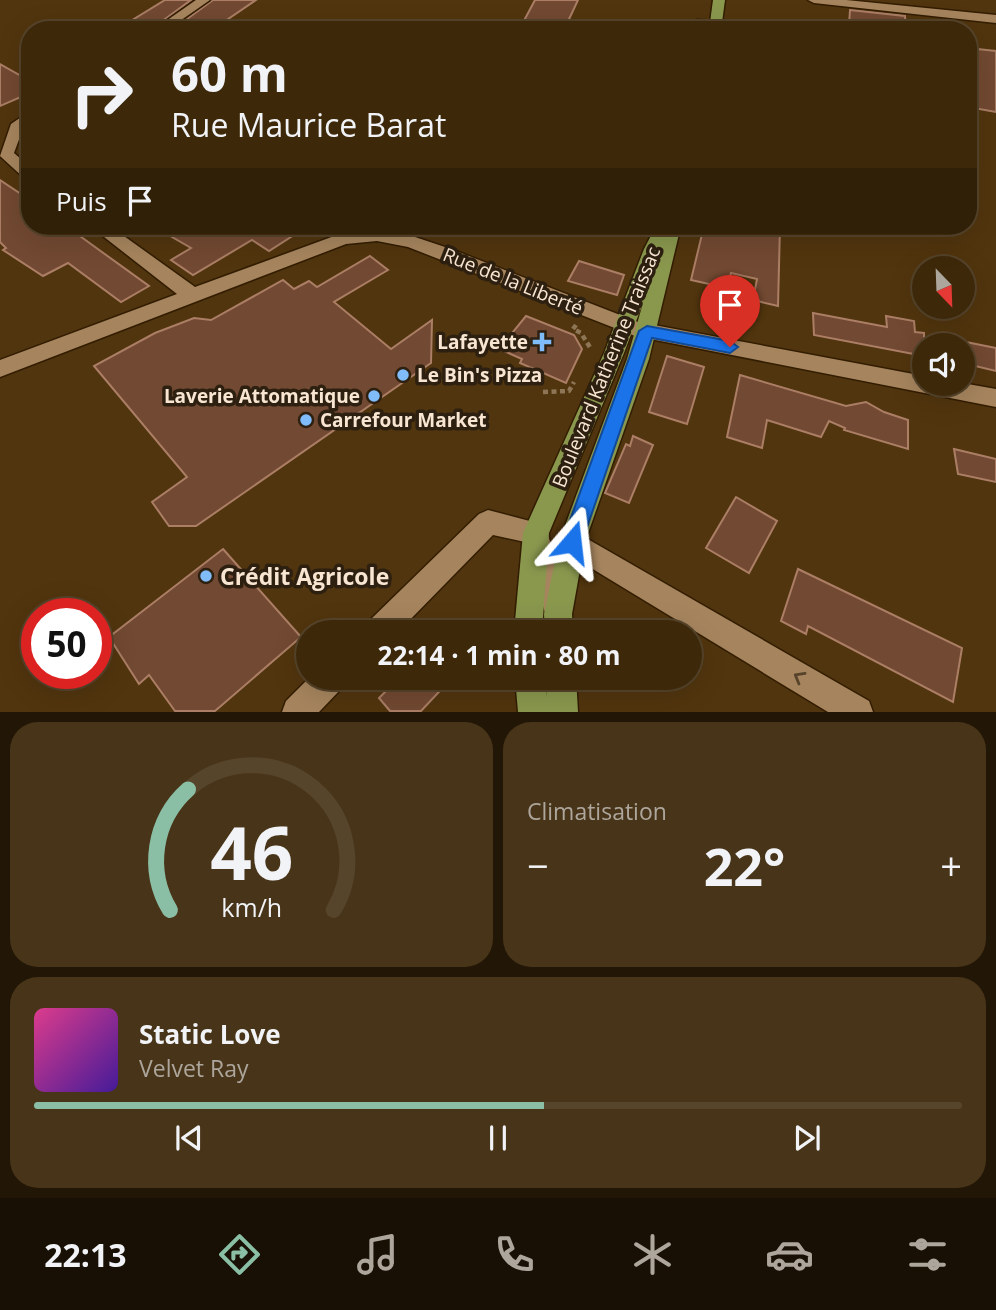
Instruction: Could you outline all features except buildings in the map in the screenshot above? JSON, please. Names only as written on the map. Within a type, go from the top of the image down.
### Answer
[{"type":"main road","points":[[717,21],[722,2]]},
{"type":"main road","name":"Boulevard Katherine Traissac","points":[[529,620],[536,533],[614,353],[635,328],[653,249],[660,235]]},
{"type":"main road","name":"Boulevard Katherine Traissac","points":[[559,620],[572,542],[635,328],[669,235]]},
{"type":"main road","points":[[531,690],[533,712]]},
{"type":"main road","points":[[562,690],[563,712]]},
{"type":"street","points":[[172,21],[204,0]]},
{"type":"street","points":[[814,0],[996,19]]},
{"type":"street","points":[[0,125],[21,121]]},
{"type":"street","points":[[21,126],[6,154],[21,167]]},
{"type":"street","points":[[111,235],[192,295]]},
{"type":"street","name":"Rue de la Liberté","points":[[0,369],[343,239],[377,235],[412,242],[635,328],[996,398]]},
{"type":"street","points":[[389,620],[488,522],[536,533],[557,620]]},
{"type":"street","points":[[572,542],[858,712]]},
{"type":"street","points":[[297,712],[318,690]]},
{"type":"path","points":[[585,359],[591,349],[581,333],[573,329],[588,311]]},
{"type":"path","points":[[543,392],[569,391],[575,380]]},
{"type":"place","name":"Lafayette","points":[[542,342]]},
{"type":"place","name":"Le Bin's Pizza","points":[[403,375]]},
{"type":"place","name":"Laverie Attomatique","points":[[374,396]]},
{"type":"place","name":"Carrefour Market","points":[[306,420]]},
{"type":"place","name":"Crédit Agricole","points":[[206,576]]},
{"type":"route","points":[[572,542],[647,331],[730,347]]}]
